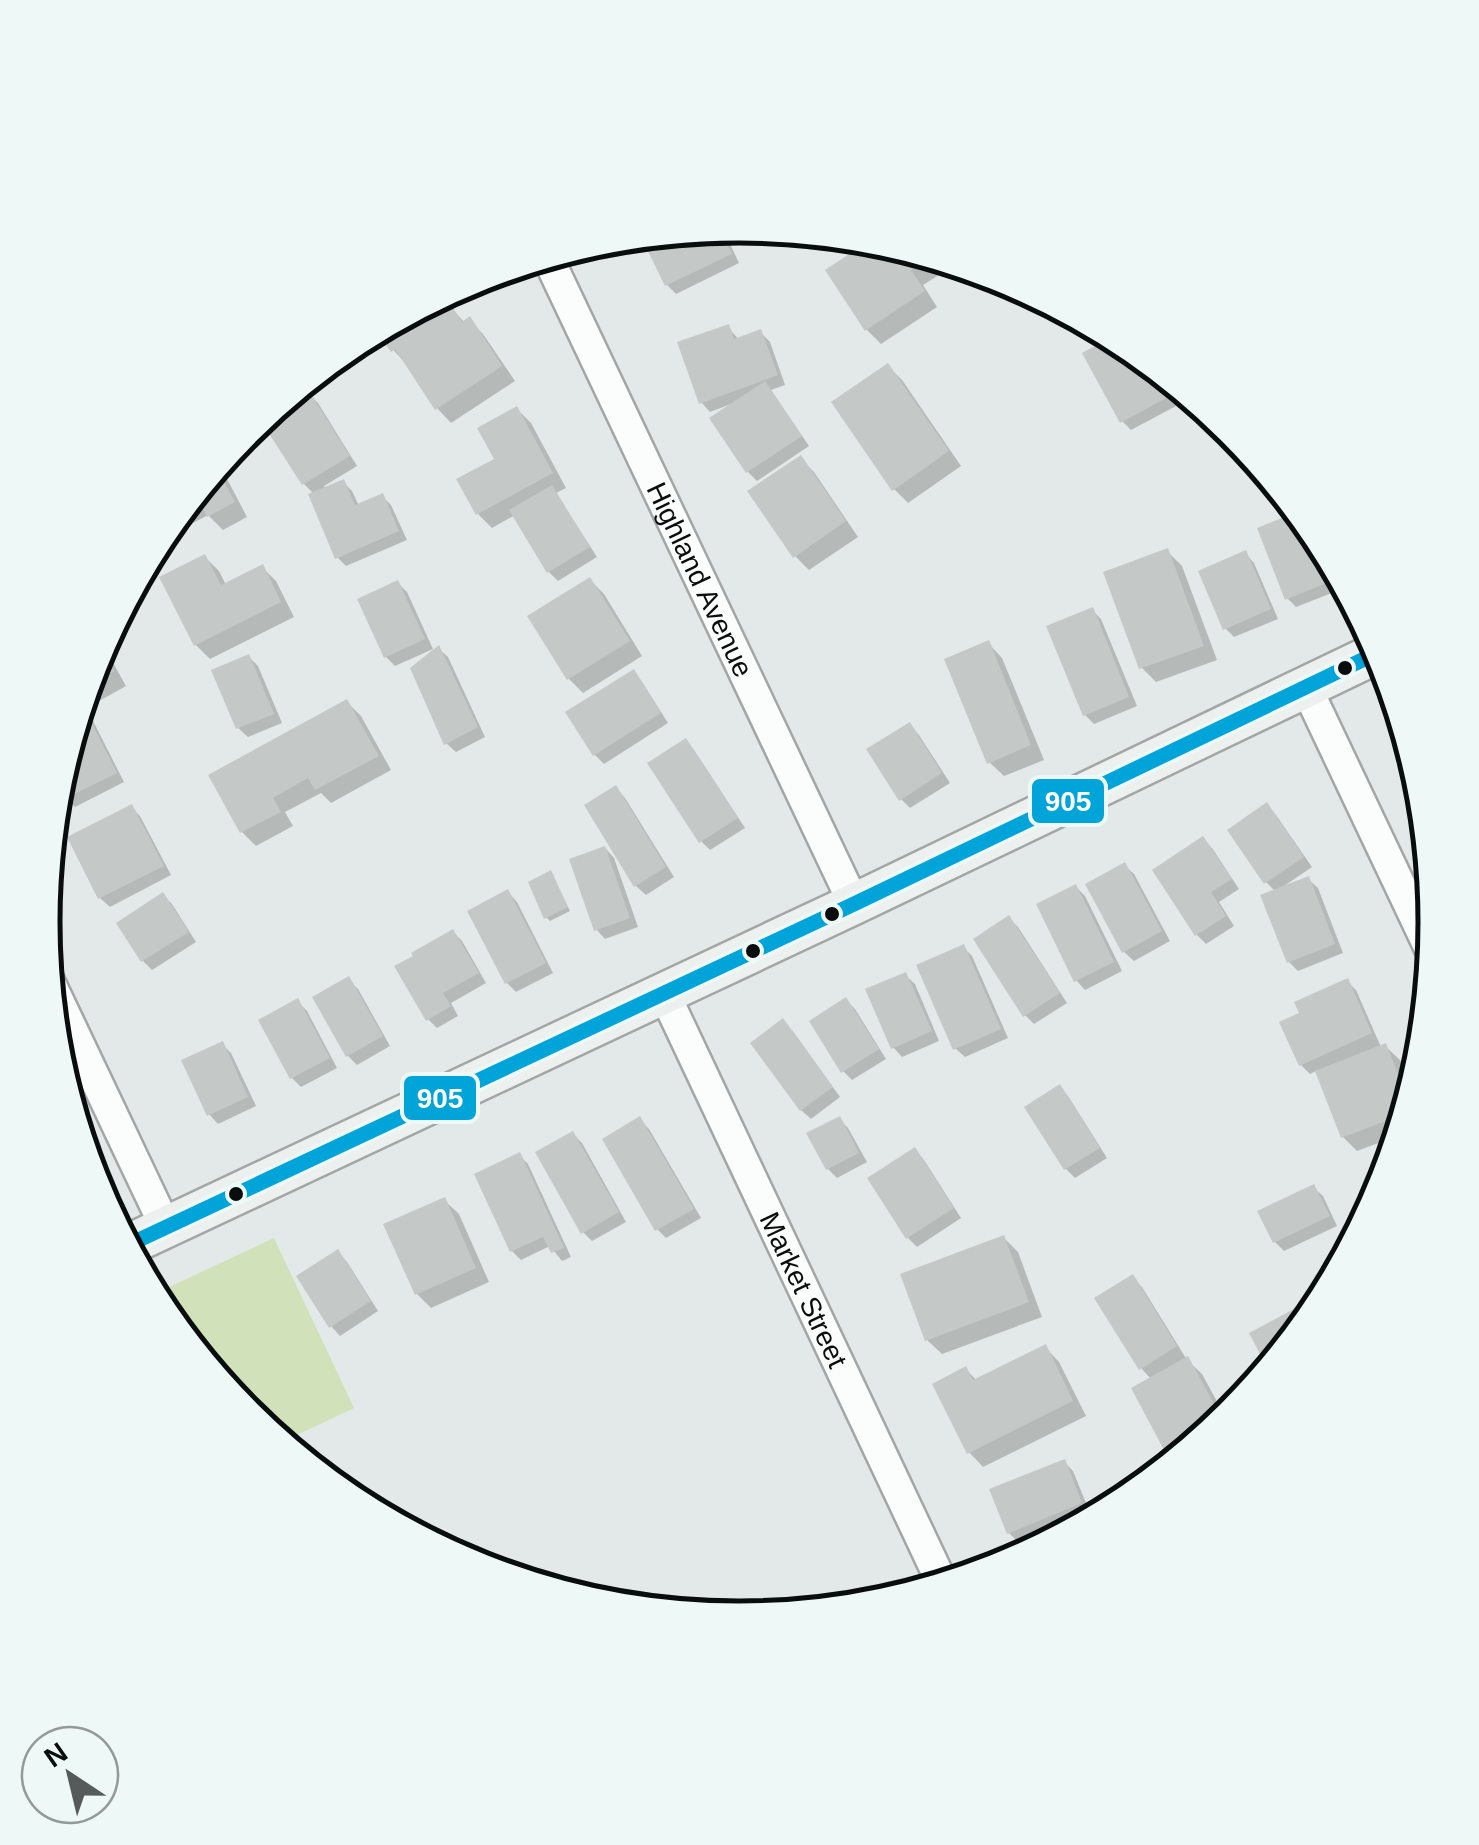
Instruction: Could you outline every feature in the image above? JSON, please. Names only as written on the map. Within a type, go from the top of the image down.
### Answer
[{"type":"main road","points":[[139,1240],[1365,659]]},
{"type":"street","name":"Highland Avenue","points":[[553,269],[854,904]]},
{"type":"street","points":[[1306,688],[1419,926]]},
{"type":"street","name":"Market Street","points":[[664,993],[937,1572]]},
{"type":"street","points":[[67,1019],[166,1228]]},
{"type":"green space","points":[[274,1238],[354,1408],[295,1436],[229,1371],[167,1288]]},
{"type":"building","points":[[727,243],[732,254],[665,286],[647,250]]},
{"type":"building","points":[[851,253],[872,256],[916,266],[911,270],[925,291],[865,331],[825,270]]},
{"type":"building","points":[[452,307],[462,322],[470,316],[502,366],[435,410],[395,349],[391,352],[385,343]]},
{"type":"building","points":[[729,324],[734,339],[761,329],[778,375],[699,404],[677,342]]},
{"type":"building","points":[[1097,345],[1169,396],[1120,423],[1082,353]]},
{"type":"building","points":[[888,363],[949,451],[892,491],[831,402]]},
{"type":"building","points":[[765,381],[802,436],[746,473],[709,418]]},
{"type":"building","points":[[312,395],[350,456],[302,485],[269,433]]},
{"type":"building","points":[[517,406],[553,473],[476,515],[456,479],[494,459],[477,428]]},
{"type":"building","points":[[801,455],[846,521],[793,558],[747,491]]},
{"type":"building","points":[[344,479],[355,505],[383,493],[399,531],[335,559],[308,494]]},
{"type":"building","points":[[223,481],[235,502],[207,517],[202,507]]},
{"type":"building","points":[[552,485],[590,547],[547,573],[509,510]]},
{"type":"building","points":[[1284,517],[1328,583],[1285,600],[1257,528]]},
{"type":"building","points":[[1168,548],[1204,646],[1139,669],[1103,572]]},
{"type":"building","points":[[1246,550],[1271,609],[1223,630],[1198,571]]},
{"type":"building","points":[[205,554],[221,585],[263,564],[281,602],[194,646],[159,577]]},
{"type":"building","points":[[590,577],[630,641],[567,680],[527,616]]},
{"type":"building","points":[[398,580],[425,639],[384,658],[357,599]]},
{"type":"building","points":[[1093,607],[1129,697],[1083,716],[1046,626]]},
{"type":"building","points":[[989,640],[1031,745],[987,764],[944,659]]},
{"type":"building","points":[[439,645],[478,727],[444,745],[410,668]]},
{"type":"building","points":[[249,654],[274,714],[236,729],[211,670]]},
{"type":"building","points":[[634,669],[661,713],[593,756],[565,712]]},
{"type":"building","points":[[347,699],[379,756],[315,790],[308,778],[273,798],[281,812],[240,833],[208,775]]},
{"type":"building","points":[[91,721],[117,773],[72,795]]},
{"type":"building","points":[[910,722],[942,773],[899,801],[866,749]]},
{"type":"building","points":[[686,738],[738,818],[699,843],[647,763]]},
{"type":"building","points":[[616,785],[666,867],[634,887],[584,805]]},
{"type":"building","points":[[1267,802],[1304,857],[1264,884],[1227,830]]},
{"type":"building","points":[[132,804],[164,866],[98,899],[67,837]]},
{"type":"building","points":[[1203,836],[1232,879],[1211,892],[1226,916],[1195,936],[1152,870]]},
{"type":"building","points":[[605,846],[630,918],[594,931],[569,859]]},
{"type":"building","points":[[1125,862],[1162,931],[1122,953],[1085,884]]},
{"type":"building","points":[[551,870],[568,907],[544,919],[528,882]]},
{"type":"building","points":[[1309,876],[1335,944],[1287,963],[1260,895]]},
{"type":"building","points":[[1076,884],[1114,962],[1074,982],[1036,904]]},
{"type":"building","points":[[508,889],[546,963],[505,984],[467,911]]},
{"type":"building","points":[[163,892],[189,932],[141,962],[116,923]]},
{"type":"building","points":[[1009,915],[1060,993],[1023,1017],[973,939]]},
{"type":"building","points":[[453,929],[479,973],[443,993],[451,1006],[426,1021],[394,966]]},
{"type":"building","points":[[964,944],[1001,1029],[953,1050],[916,965]]},
{"type":"building","points":[[906,972],[932,1031],[891,1049],[865,989]]},
{"type":"building","points":[[349,976],[383,1036],[346,1057],[312,997]]},
{"type":"building","points":[[1348,978],[1372,1033],[1299,1066],[1279,1022],[1299,1013],[1294,1002]]},
{"type":"building","points":[[846,997],[879,1049],[841,1073],[809,1021]]},
{"type":"building","points":[[298,998],[330,1058],[290,1079],[258,1020]]},
{"type":"building","points":[[783,1018],[833,1087],[800,1111],[750,1043]]},
{"type":"building","points":[[223,1041],[248,1097],[207,1116],[181,1060]]},
{"type":"building","points":[[1386,1043],[1400,1080],[1389,1120],[1341,1138],[1315,1071]]},
{"type":"building","points":[[1060,1084],[1100,1148],[1064,1170],[1024,1107]]},
{"type":"building","points":[[640,1116],[694,1209],[655,1231],[602,1139]]},
{"type":"building","points":[[840,1116],[859,1153],[826,1170],[806,1133]]},
{"type":"building","points":[[573,1131],[619,1212],[581,1234],[535,1152]]},
{"type":"building","points":[[915,1147],[954,1208],[906,1239],[867,1178]]},
{"type":"building","points":[[520,1152],[564,1248],[551,1253],[543,1237],[510,1252],[474,1174]]},
{"type":"building","points":[[1314,1184],[1330,1216],[1273,1243],[1257,1211]]},
{"type":"building","points":[[445,1197],[476,1268],[415,1295],[383,1224]]},
{"type":"building","points":[[1004,1235],[1029,1302],[925,1341],[900,1274]]},
{"type":"building","points":[[338,1249],[371,1301],[329,1328],[296,1276]]},
{"type":"building","points":[[1133,1274],[1177,1346],[1139,1370],[1094,1298]]},
{"type":"building","points":[[1300,1306],[1262,1357],[1249,1333]]},
{"type":"building","points":[[1046,1344],[1073,1401],[967,1454],[932,1384],[966,1366],[973,1380]]},
{"type":"building","points":[[1188,1356],[1216,1407],[1165,1452],[1131,1388]]},
{"type":"building","points":[[1065,1459],[1082,1503],[1007,1534],[989,1489]]},
{"type":"transit line","name":"905","points":[[139,1240],[1365,658]]}]
